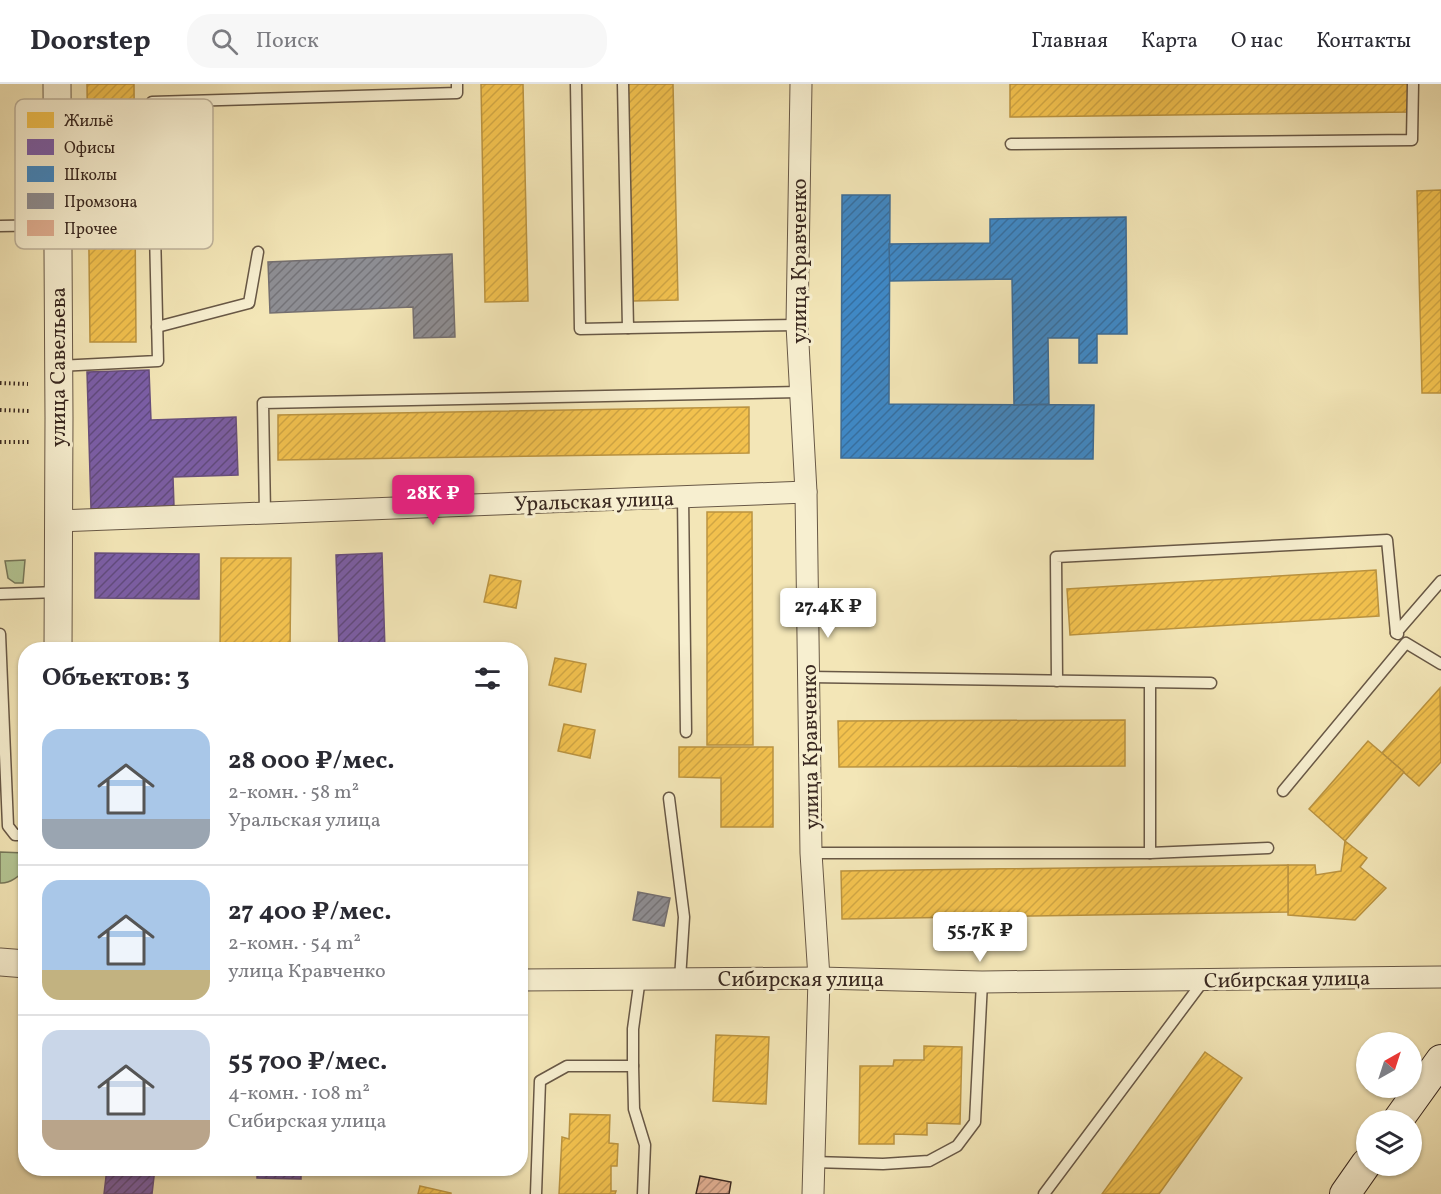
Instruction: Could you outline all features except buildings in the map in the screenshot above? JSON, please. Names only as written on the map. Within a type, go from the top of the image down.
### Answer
[{"type":"main road","points":[[1405,1110],[1441,1060]]},
{"type":"main road","points":[[1345,1194],[1358,1176]]},
{"type":"street","name":"улица Савельева","points":[[57,84],[57,99]]},
{"type":"street","name":"улица Кравченко","points":[[801,84],[797,325],[806,492],[811,853],[819,978],[813,1194]]},
{"type":"street","name":"улица Савельева","points":[[58,249],[58,642]]},
{"type":"street","name":"Уральская улица","points":[[58,521],[806,492]]},
{"type":"street","points":[[0,962],[18,963]]},
{"type":"street","name":"Сибирская улица","points":[[528,980],[819,978],[982,982],[1441,977]]},
{"type":"lane","points":[[213,100],[457,93],[457,84]]},
{"type":"lane","points":[[576,84],[580,329],[797,325]]},
{"type":"lane","points":[[623,84],[628,328]]},
{"type":"lane","points":[[1011,144],[1412,140],[1413,84]]},
{"type":"lane","points":[[0,226],[15,226]]},
{"type":"lane","points":[[58,366],[158,361],[155,249]]},
{"type":"lane","points":[[157,327],[249,303],[258,252]]},
{"type":"lane","points":[[265,513],[263,403],[800,392]]},
{"type":"lane","points":[[683,497],[686,732]]},
{"type":"lane","points":[[1057,681],[1056,557],[1387,540],[1396,633],[1406,643],[1441,664]]},
{"type":"lane","points":[[1396,633],[1441,581]]},
{"type":"lane","points":[[0,594],[59,592]]},
{"type":"lane","points":[[0,634],[8,826],[15,835],[18,835]]},
{"type":"lane","points":[[1283,790],[1406,643]]},
{"type":"lane","points":[[809,677],[1211,683]]},
{"type":"lane","points":[[1150,683],[1150,853]]},
{"type":"lane","points":[[669,798],[684,917],[680,979]]},
{"type":"lane","points":[[811,853],[1150,853],[1268,848]]},
{"type":"lane","points":[[640,978],[633,1029],[633,1066],[634,1109],[645,1145],[643,1194]]},
{"type":"lane","points":[[1044,1194],[1204,980]]},
{"type":"lane","points":[[813,1162],[884,1164],[929,1161],[957,1146],[975,1122],[982,982]]},
{"type":"lane","points":[[536,1194],[540,1082],[567,1066],[633,1066]]},
{"type":"path","points":[[0,383],[28,384]]},
{"type":"path","points":[[0,410],[29,411]]},
{"type":"path","points":[[0,442],[29,442]]},
{"type":"green space","points":[[25,560],[23,583],[15,583],[8,578],[5,561]]},
{"type":"green space","points":[[0,852],[18,853],[18,876],[0,883]]}]
